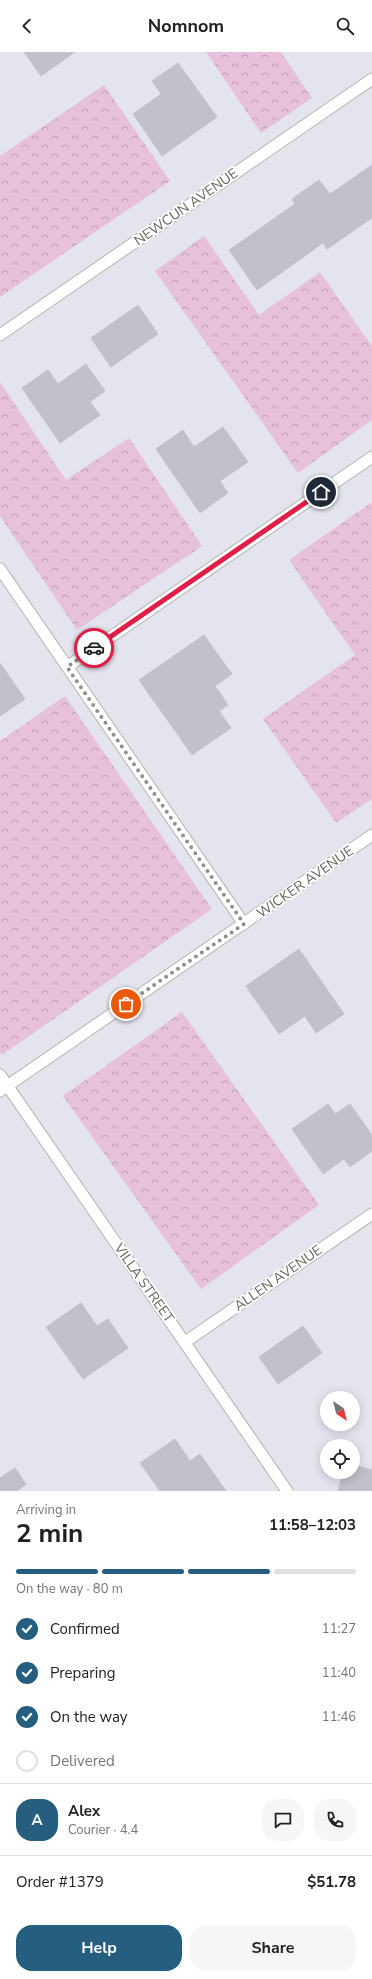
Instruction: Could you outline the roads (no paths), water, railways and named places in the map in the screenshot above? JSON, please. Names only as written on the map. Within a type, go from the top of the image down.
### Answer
[{"type":"street","name":"NEWCUN AVENUE","points":[[0,335],[372,79]]},
{"type":"street","points":[[67,667],[372,457]]},
{"type":"street","points":[[0,569],[244,924]]},
{"type":"street","name":"WICKER AVENUE","points":[[4,1088],[372,835]]},
{"type":"street","name":"VILLA STREET","points":[[0,1075],[4,1088],[185,1342],[287,1491]]},
{"type":"street","name":"ALLEN AVENUE","points":[[185,1342],[372,1214]]}]
